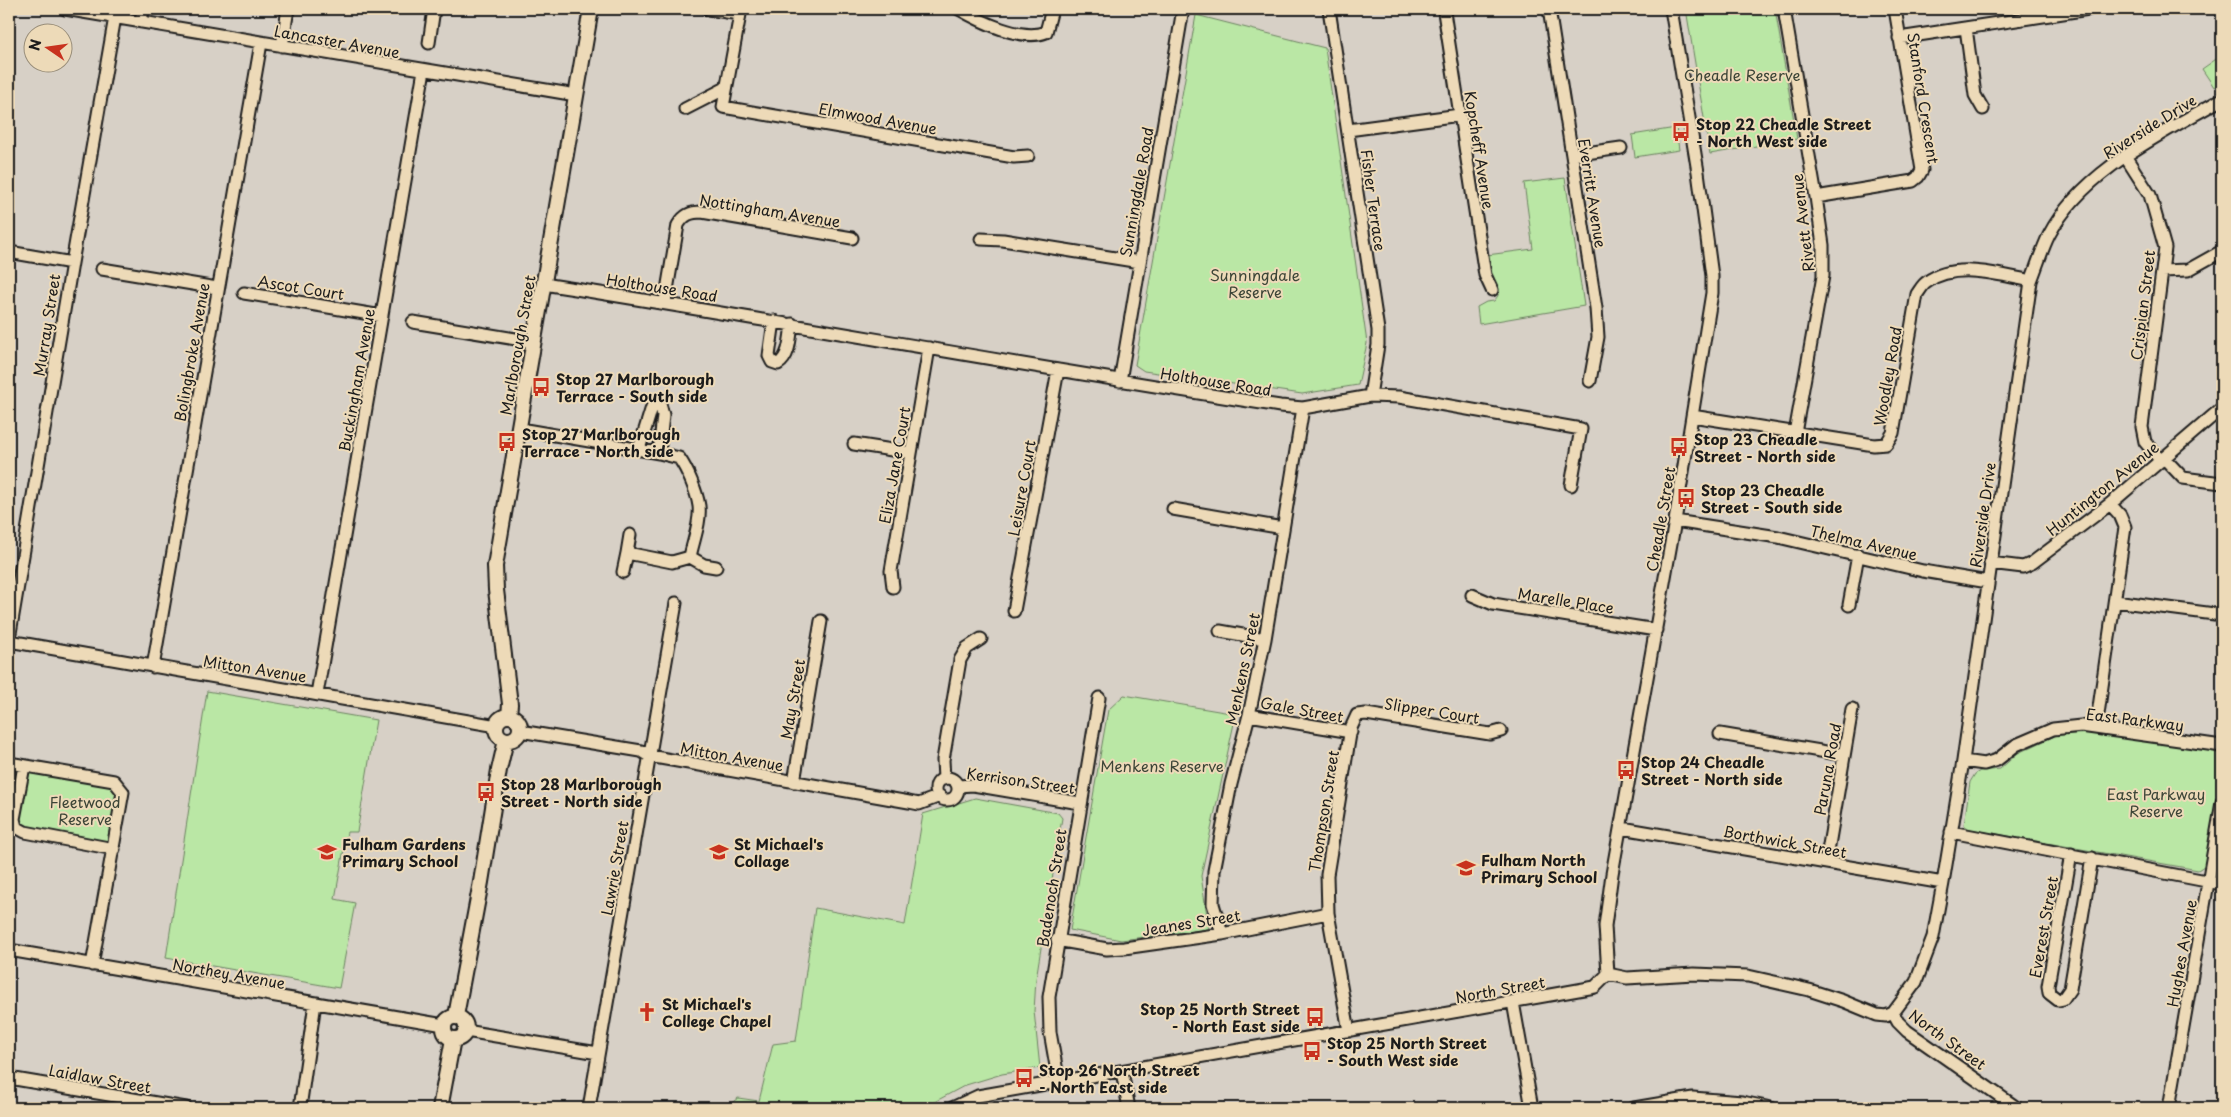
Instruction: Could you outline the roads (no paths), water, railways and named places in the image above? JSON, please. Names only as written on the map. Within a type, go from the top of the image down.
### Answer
[{"type":"street","name":"Lancaster Avenue","points":[[65,9],[576,95]]},
{"type":"street","points":[[141,22],[143,9]]},
{"type":"street","points":[[282,46],[288,9]]},
{"type":"street","points":[[429,43],[434,9]]},
{"type":"street","name":"Marlborough Street","points":[[509,716],[510,704],[496,590],[495,566],[591,9]]},
{"type":"street","points":[[685,109],[726,88],[740,12],[708,9]]},
{"type":"street","points":[[959,9],[996,28],[1038,35],[1046,32],[1052,9]]},
{"type":"street","name":"Sunningdale Road","points":[[1120,381],[1183,9]]},
{"type":"street","name":"Fisher Terrace","points":[[1329,9],[1378,330],[1370,396]]},
{"type":"street","name":"Everritt Avenue","points":[[1549,9],[1596,308],[1598,337],[1590,381]]},
{"type":"street","name":"Cheadle Street","points":[[1608,974],[1605,926],[1612,874],[1622,828],[1675,521],[1712,293],[1712,276],[1698,172],[1671,9]]},
{"type":"street","name":"Rivett Avenue","points":[[1784,9],[1816,197],[1824,276],[1795,433]]},
{"type":"street","name":"Stanford Crescent","points":[[1816,197],[1913,181],[1922,170],[1895,9]]},
{"type":"street","points":[[1899,38],[2089,9]]},
{"type":"street","name":"Kopcheff Avenue","points":[[1444,12],[1485,275],[1492,290]]},
{"type":"street","name":"Murray Street","points":[[9,640],[115,17]]},
{"type":"street","points":[[1966,28],[1975,95],[1983,109]]},
{"type":"street","name":"Bolingbroke Avenue","points":[[152,667],[261,43]]},
{"type":"street","name":"Buckingham Avenue","points":[[317,694],[424,70]]},
{"type":"street","name":"Elmwood Avenue","points":[[726,88],[723,107],[1014,157],[1028,156]]},
{"type":"street","name":"Riverside Drive","points":[[1893,1013],[1916,982],[1933,937],[1963,761],[2031,281],[2049,234],[2074,200],[2092,182],[2125,156],[2222,99]]},
{"type":"street","points":[[1348,130],[1460,114]]},
{"type":"street","points":[[1572,155],[1621,148]]},
{"type":"street","name":"Crispian Street","points":[[2125,156],[2150,195],[2165,248],[2142,427],[2145,442],[2183,478],[2222,483]]},
{"type":"street","name":"Nottingham Avenue","points":[[665,302],[678,224],[683,217],[692,212],[702,212],[852,238]]},
{"type":"street","points":[[981,239],[1003,240],[1140,262]]},
{"type":"street","points":[[2162,270],[2188,270],[2222,251]]},
{"type":"street","points":[[9,252],[72,264]]},
{"type":"street","points":[[102,269],[217,288]]},
{"type":"street","name":"Woodley Road","points":[[1692,416],[1874,445],[1886,444],[1893,433],[1917,294],[1926,282],[1939,276],[1961,271],[1978,271],[2031,281]]},
{"type":"street","name":"Holthouse Road","points":[[544,284],[665,302],[1120,381],[1303,408],[1370,396],[1399,396],[1581,430],[1572,485]]},
{"type":"street","name":"Ascot Court","points":[[244,293],[382,316]]},
{"type":"street","points":[[774,321],[769,356],[772,362],[778,364],[784,361],[792,324]]},
{"type":"street","points":[[413,322],[534,342]]},
{"type":"street","name":"Eliza Jane Court","points":[[893,587],[891,571],[929,348]]},
{"type":"street","name":"Leisure Court","points":[[1014,611],[1058,370]]},
{"type":"street","points":[[639,449],[652,407],[660,404],[663,415],[659,453]]},
{"type":"street","name":"Menkens Street","points":[[1222,934],[1213,904],[1214,871],[1231,784],[1249,715],[1265,639],[1303,408]]},
{"type":"street","name":"Huntington Avenue","points":[[1990,562],[2023,567],[2032,563],[2110,504],[2222,408]]},
{"type":"street","points":[[520,429],[639,449],[679,458],[685,467],[699,505],[690,557]]},
{"type":"street","points":[[854,444],[911,454]]},
{"type":"street","points":[[2096,728],[2125,527],[2120,515],[2110,504]]},
{"type":"street","points":[[1173,509],[1283,528]]},
{"type":"street","name":"Thelma Avenue","points":[[1675,521],[1778,537],[1923,571],[1988,582]]},
{"type":"street","points":[[623,572],[630,535]]},
{"type":"street","points":[[627,553],[672,562],[690,557],[704,565],[716,567]]},
{"type":"street","points":[[1849,605],[1858,556]]},
{"type":"street","name":"Marelle Place","points":[[1472,595],[1493,604],[1656,630]]},
{"type":"street","points":[[2115,601],[2222,615]]},
{"type":"street","name":"Lawrie Street","points":[[589,1108],[676,603]]},
{"type":"street","name":"May Street","points":[[794,782],[821,621]]},
{"type":"street","points":[[1220,631],[1265,639]]},
{"type":"street","points":[[944,779],[954,781],[958,786],[957,794],[947,800],[940,796],[937,787],[944,779],[943,760],[960,660],[967,648],[981,639]]},
{"type":"street","name":"Mitton Avenue","points":[[9,640],[152,667],[496,726]]},
{"type":"street","name":"Badenoch Street","points":[[1059,1083],[1048,1015],[1048,997],[1099,698]]},
{"type":"street","name":"Paruna Road","points":[[1826,863],[1852,710]]},
{"type":"street","name":"Slipper Court","points":[[1357,715],[1366,714],[1490,734],[1501,731]]},
{"type":"street","name":"Gale Street","points":[[1249,715],[1350,732]]},
{"type":"street","name":"Thompson Street","points":[[1348,1031],[1328,913],[1327,875],[1350,732],[1357,715]]},
{"type":"street","points":[[509,716],[516,720],[520,731],[514,739],[506,740],[498,734],[496,726],[502,718],[509,716]]},
{"type":"street","name":"East Parkway","points":[[1963,761],[1984,764],[1997,760],[2016,745],[2053,729],[2081,726],[2222,746]]},
{"type":"street","name":"Mitton Avenue","points":[[520,731],[641,751],[649,756],[919,804],[940,796]]},
{"type":"street","points":[[1720,734],[1844,755]]},
{"type":"street","points":[[456,1016],[481,882],[499,770],[506,740]]},
{"type":"street","points":[[9,763],[114,781],[123,792],[92,965]]},
{"type":"street","points":[[24,766],[14,819],[16,827],[25,832],[114,849]]},
{"type":"street","name":"Kerrison Street","points":[[958,786],[973,786],[1080,804]]},
{"type":"street","name":"Hughes Avenue","points":[[2169,1108],[2222,802]]},
{"type":"street","name":"Borthwick Street","points":[[1622,828],[1943,882]]},
{"type":"street","points":[[1951,832],[2222,884]]},
{"type":"street","name":"Everest Street","points":[[2071,854],[2048,986],[2049,993],[2058,1000],[2063,999],[2070,990],[2092,858]]},
{"type":"street","name":"Jeanes Street","points":[[1057,940],[1107,949],[1222,934],[1328,913]]},
{"type":"street","name":"Northey Avenue","points":[[9,950],[444,1025]]},
{"type":"street","name":"North Street","points":[[952,1108],[978,1096],[1596,987],[1608,974],[1627,978],[1694,974],[1748,976],[1843,1000],[1878,1015],[1886,1016],[1893,1013],[1898,1022],[1908,1032],[2012,1107]]},
{"type":"street","points":[[1513,1002],[1532,1108]]},
{"type":"street","points":[[300,1108],[315,1003]]},
{"type":"street","points":[[456,1016],[463,1020],[466,1031],[460,1038],[453,1039],[445,1033],[444,1025],[450,1018],[456,1016]]},
{"type":"street","points":[[466,1031],[598,1052]]},
{"type":"street","points":[[440,1108],[453,1039]]},
{"type":"street","points":[[1122,1072],[1129,1108]]},
{"type":"street","name":"Laidlaw Street","points":[[9,1078],[186,1108]]},
{"type":"street","points":[[1634,1108],[1693,1098],[1742,1102],[1771,1108]]},
{"type":"place","name":"Stop 22 Cheadle Street - North West side","points":[[1681,132]]},
{"type":"place","name":"Stop 27 Marlborough Terrace - South side","points":[[541,387]]},
{"type":"place","name":"Stop 27 Marlborough Terrace - North side","points":[[507,442]]},
{"type":"place","name":"Stop 23 Cheadle Street - North side","points":[[1679,447]]},
{"type":"place","name":"Stop 23 Cheadle Street - South side","points":[[1686,498]]},
{"type":"place","name":"Stop 24 Cheadle Street - North side","points":[[1626,770]]},
{"type":"place","name":"Stop 28 Marlborough Street - North side","points":[[486,792]]},
{"type":"place","name":"Fulham Gardens Primary School","points":[[327,852]]},
{"type":"place","name":"St Michael's Collage","points":[[719,852]]},
{"type":"place","name":"Fulham North Primary School","points":[[1466,868]]},
{"type":"place","name":"St Michael's College Chapel","points":[[647,1012]]},
{"type":"place","name":"Stop 25 North Street - North East side","points":[[1315,1017]]},
{"type":"place","name":"Stop 25 North Street - South West side","points":[[1312,1051]]},
{"type":"place","name":"Stop 26 North Street - North East side","points":[[1024,1078]]},
{"type":"park label","name":"Cheadle Reserve","points":[[1742,74]]},
{"type":"park label","name":"Sunningdale Reserve","points":[[1255,282]]},
{"type":"park label","name":"Menkens Reserve","points":[[1162,765]]},
{"type":"park label","name":"East Parkway Reserve","points":[[2156,802]]},
{"type":"park label","name":"Fleetwood Reserve","points":[[85,810]]}]
